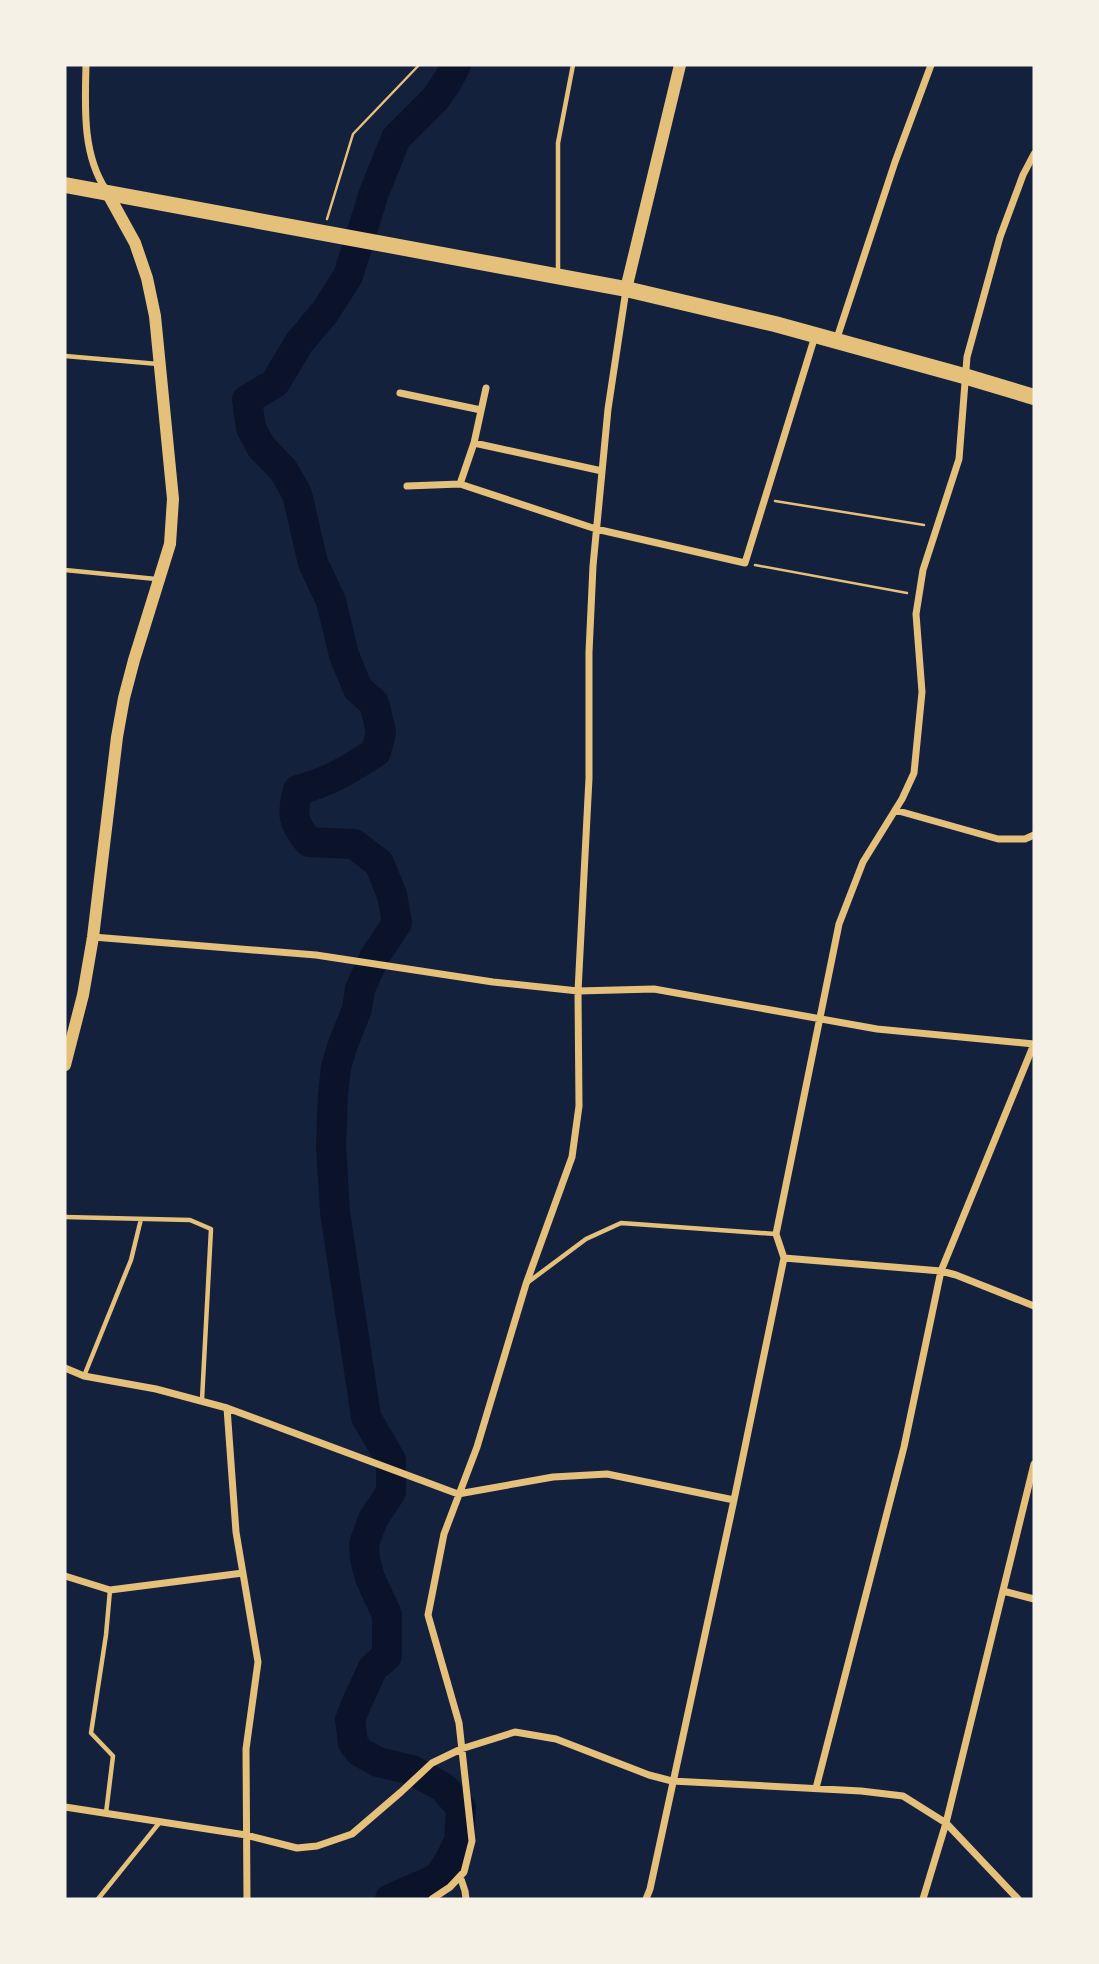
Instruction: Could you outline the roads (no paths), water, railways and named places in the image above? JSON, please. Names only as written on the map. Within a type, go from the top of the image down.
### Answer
[{"type":"main road","points":[[65,185],[626,289],[775,324],[1034,397]]},
{"type":"street","points":[[65,1065],[83,995],[93,937],[120,724],[134,660],[170,544],[173,499],[155,316],[147,278],[135,243],[98,178],[90,152],[85,108],[86,65]]},
{"type":"street","points":[[432,1899],[450,1887],[464,1872],[472,1841],[459,1723],[428,1615],[444,1534],[477,1447],[526,1284],[572,1157],[579,1106],[578,991],[589,778],[589,652],[596,530],[608,409],[626,289],[680,65]]},
{"type":"street","points":[[836,342],[895,162],[931,65]]},
{"type":"street","points":[[646,1899],[784,1258],[776,1234],[839,924],[863,862],[914,773],[922,692],[916,614],[923,570],[959,459],[967,357],[1000,237],[1023,175],[1034,154]]},
{"type":"street","points":[[407,486],[460,484],[596,530],[745,563],[815,336]]},
{"type":"street","points":[[460,484],[474,443],[486,388]]},
{"type":"street","points":[[400,393],[481,410]]},
{"type":"street","points":[[474,443],[602,471]]},
{"type":"street","points":[[895,810],[998,839],[1026,839],[1034,835]]},
{"type":"street","points":[[93,937],[316,955],[493,982],[578,991],[654,989],[877,1029],[1034,1044],[942,1271],[904,1447],[816,1788]]},
{"type":"street","points":[[784,1258],[942,1271],[1034,1306]]},
{"type":"street","points":[[65,1368],[84,1376],[156,1390],[226,1408],[458,1494],[553,1477],[607,1474],[734,1500]]},
{"type":"street","points":[[226,1408],[236,1532],[258,1662],[246,1749],[247,1899]]},
{"type":"street","points":[[923,1899],[946,1823],[1034,1464]]},
{"type":"street","points":[[65,1576],[110,1590],[243,1573]]},
{"type":"street","points":[[1003,1591],[1034,1599]]},
{"type":"street","points":[[65,1807],[246,1835],[297,1848],[317,1846],[352,1834],[432,1763],[461,1749],[515,1732],[556,1739],[649,1775],[672,1781],[816,1788],[903,1796],[946,1823],[1018,1899]]},
{"type":"street","points":[[460,1876],[466,1899]]},
{"type":"lane","points":[[558,277],[558,143],[573,65]]},
{"type":"lane","points":[[65,356],[160,364]]},
{"type":"lane","points":[[65,570],[160,579]]},
{"type":"lane","points":[[65,1217],[190,1220],[211,1229],[202,1401]]},
{"type":"lane","points":[[84,1376],[131,1260],[141,1219]]},
{"type":"lane","points":[[526,1284],[586,1239],[621,1223],[776,1234]]},
{"type":"lane","points":[[106,1814],[113,1756],[91,1733],[110,1590]]},
{"type":"lane","points":[[98,1899],[160,1822]]},
{"type":"waterway","points":[[390,1899],[438,1878],[459,1840],[461,1808],[444,1788],[412,1770],[378,1762],[360,1752],[353,1743],[350,1720],[373,1668],[387,1656],[387,1615],[370,1578],[364,1544],[373,1519],[391,1492],[391,1460],[366,1417],[335,1212],[331,1145],[333,1094],[336,1067],[357,1009],[360,989],[375,956],[397,923],[392,895],[379,863],[354,844],[309,842],[299,829],[294,812],[298,790],[339,774],[376,752],[381,732],[374,703],[358,689],[344,655],[331,601],[313,563],[297,494],[284,471],[261,447],[251,428],[247,400],[275,383],[299,343],[325,312],[348,276],[374,193],[396,138],[435,99],[456,65]]}]
